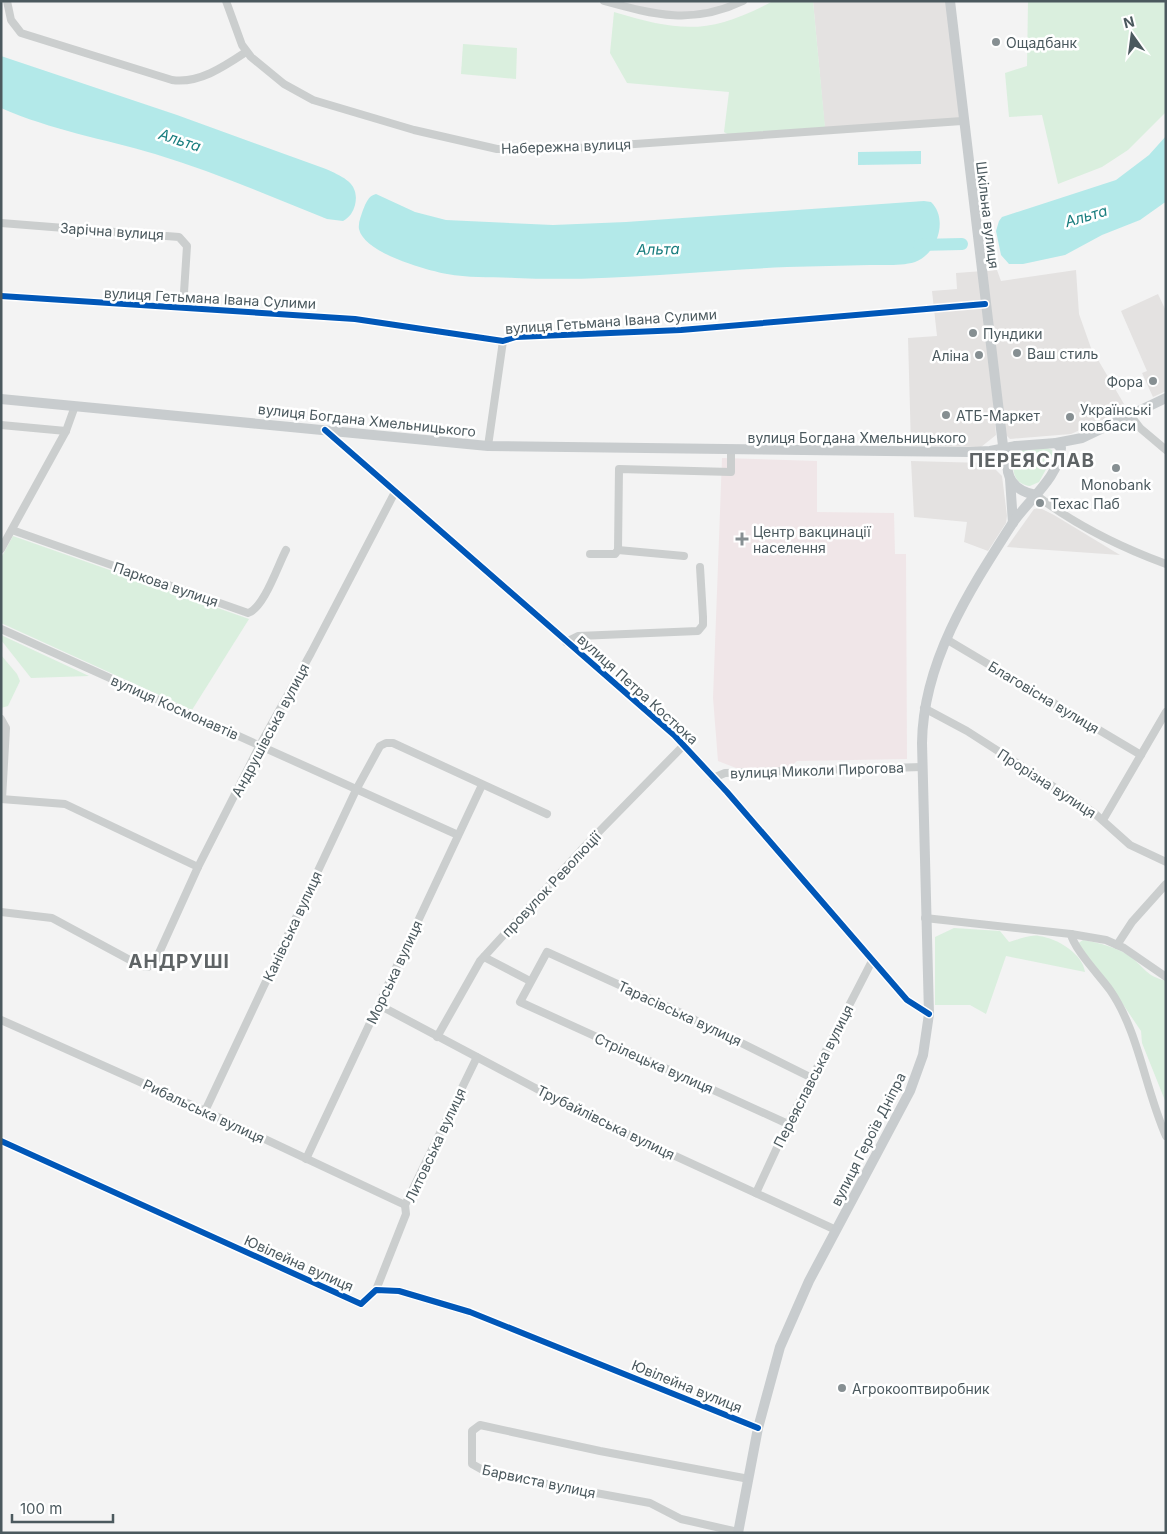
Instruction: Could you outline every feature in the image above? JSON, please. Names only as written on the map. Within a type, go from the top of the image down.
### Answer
[{"type":"main road","name":"Шкільна вулиця","points":[[950,1],[962,121],[1000,432],[1009,474]]},
{"type":"main road","points":[[1060,457],[1060,448],[1056,443],[1076,439],[1166,398]]},
{"type":"main road","name":"вулиця Богдана Хмельницького","points":[[1,399],[488,446],[983,452],[1016,446],[1056,443]]},
{"type":"main road","points":[[1000,432],[1016,446],[1010,456],[1009,474],[1013,523]]},
{"type":"main road","name":"вулиця Богдана Хмельницького","points":[[983,452],[994,444],[1000,432]]},
{"type":"main road","points":[[1060,457],[1076,439]]},
{"type":"main road","name":"вулиця Богдана Хмельницького","points":[[983,452],[998,459],[1016,488],[1024,493],[1036,495]]},
{"type":"main road","name":"вулиця Героїв Дніпра","points":[[738,1532],[758,1428],[780,1347],[809,1281],[910,1091],[923,1055],[929,1014],[922,767],[924,708],[932,676],[946,639],[977,581],[1013,523],[1036,495],[1060,457]]},
{"type":"street","points":[[7,1],[11,20],[21,32],[172,80],[184,80],[205,75],[246,52]]},
{"type":"street","name":"Набережна вулиця","points":[[226,1],[246,52],[260,66],[284,84],[322,104],[414,130],[505,150],[563,149],[962,121]]},
{"type":"street","points":[[604,1],[653,14],[679,17],[713,12],[743,1]]},
{"type":"street","name":"Зарічна вулиця","points":[[1,223],[179,236],[186,246],[183,308]]},
{"type":"street","name":"вулиця Гетьмана Івана Сулими","points":[[1,296],[355,319],[502,341],[516,336],[681,330],[985,304]]},
{"type":"street","points":[[488,446],[502,341]]},
{"type":"street","points":[[1,549],[66,431],[75,406]]},
{"type":"street","points":[[1130,415],[1140,428],[1166,450]]},
{"type":"street","points":[[1,425],[66,431]]},
{"type":"street","name":"вулиця Петра Костюка","points":[[324,430],[684,745],[907,1000],[920,1011],[929,1014]]},
{"type":"street","name":"вулиця Богдана Хмельницького","points":[[618,550],[619,469],[731,472],[731,450]]},
{"type":"street","name":"Андрушівська вулиця","points":[[1,912],[52,918],[141,966],[148,967],[156,961],[198,867],[260,745],[311,653],[395,492]]},
{"type":"street","points":[[1036,495],[1062,513],[1116,543],[1166,564]]},
{"type":"street","name":"Паркова вулиця","points":[[12,530],[248,613],[255,610],[264,597],[286,550]]},
{"type":"street","points":[[590,554],[615,554],[618,550],[684,556]]},
{"type":"street","points":[[566,642],[578,636],[698,631],[702,625],[703,617],[700,567]]},
{"type":"street","name":"вулиця Космонавтів","points":[[1,629],[458,835]]},
{"type":"street","name":"Благовісна вулиця","points":[[946,639],[1141,755]]},
{"type":"street","name":"Прорізна вулиця","points":[[924,708],[967,732],[1103,820],[1130,844],[1166,862]]},
{"type":"street","points":[[1103,820],[1166,712]]},
{"type":"street","points":[[1,718],[6,728],[2,799],[66,804],[198,867]]},
{"type":"street","name":"Канівська вулиця","points":[[205,1111],[356,790],[383,744],[393,743],[482,785]]},
{"type":"street","name":"провулок Революції","points":[[437,1037],[465,985],[484,957],[618,812],[684,745]]},
{"type":"street","name":"вулиця Миколи Пирогова","points":[[713,778],[725,773],[922,767]]},
{"type":"street","points":[[482,785],[547,814]]},
{"type":"street","name":"Морська вулиця","points":[[306,1159],[482,785]]},
{"type":"street","points":[[1117,945],[1141,911],[1166,884]]},
{"type":"street","points":[[925,918],[1071,934],[1106,940],[1117,945],[1166,977]]},
{"type":"street","points":[[1071,934],[1074,944],[1093,967],[1126,1017],[1141,1067],[1166,1136]]},
{"type":"street","name":"Тарасівська вулиця","points":[[530,981],[547,952],[681,1013],[812,1078]]},
{"type":"street","points":[[484,957],[530,981]]},
{"type":"street","name":"Переяславська вулиця","points":[[756,1193],[788,1124],[872,961]]},
{"type":"street","name":"Стрілецька вулиця","points":[[530,981],[520,1002],[788,1124]]},
{"type":"street","name":"Трубайлівська вулиця","points":[[379,1005],[584,1114],[836,1230]]},
{"type":"street","name":"Рибальська вулиця","points":[[1,1020],[205,1111],[405,1205]]},
{"type":"street","name":"Литовська вулиця","points":[[376,1290],[406,1214],[405,1205],[477,1057]]},
{"type":"street","name":"Ювілейна вулиця","points":[[1,1141],[360,1304],[376,1290],[399,1291],[470,1312],[758,1428]]},
{"type":"street","name":"Барвиста вулиця","points":[[738,1532],[681,1519],[650,1503],[488,1473],[472,1464],[472,1431],[480,1425],[600,1451],[748,1479]]},
{"type":"shaded area","points":[[604,1],[742,1],[684,17]]},
{"type":"shaded area","points":[[813,1],[950,1],[962,121],[825,131]]},
{"type":"shaded area","points":[[997,270],[1001,281],[1076,270],[1079,314],[1091,348],[1127,409],[1071,434],[1010,439],[1003,432],[988,341],[996,435],[981,447],[911,446],[908,338],[937,336],[932,291],[957,289],[956,273]]},
{"type":"shaded area","points":[[1158,294],[1166,311],[1166,391],[1153,397],[1142,373],[1147,371],[1121,311]]},
{"type":"shaded area","points":[[722,458],[817,461],[817,512],[894,513],[895,554],[906,554],[907,759],[797,761],[788,769],[736,768],[718,761],[713,698]]},
{"type":"shaded area","points":[[911,461],[985,463],[1002,476],[1007,516],[1006,523],[988,551],[964,542],[967,522],[914,517]]},
{"type":"shaded area","points":[[1040,508],[1120,555],[1007,547],[1034,509]]},
{"type":"green space","points":[[773,1],[813,1],[825,127],[729,135],[724,132],[729,92],[627,83],[610,53],[614,12],[658,24],[695,27],[731,20]]},
{"type":"green space","points":[[1028,1],[1166,1],[1166,112],[1128,150],[1102,167],[1058,184],[1042,115],[1009,117],[1005,73],[1027,66]]},
{"type":"green space","points":[[463,44],[517,48],[516,79],[461,74]]},
{"type":"green space","points":[[1047,448],[1052,450],[1054,455],[1039,482],[1030,486],[1019,482],[1013,469],[1017,453],[1021,450]]},
{"type":"green space","points":[[13,536],[249,619],[192,710],[1,623],[1,558]]},
{"type":"green space","points":[[1,635],[89,676],[31,678],[1,640]]},
{"type":"green space","points":[[1,655],[17,674],[20,681],[8,706],[1,708]]},
{"type":"green space","points":[[954,928],[1000,931],[1009,942],[1032,936],[1046,937],[1074,953],[1080,959],[1085,972],[1006,956],[986,1014],[970,1005],[935,1005],[935,937]]},
{"type":"green space","points":[[1083,940],[1114,948],[1131,957],[1150,974],[1166,981],[1166,1103],[1142,1043],[1141,1031],[1116,994],[1077,944]]},
{"type":"water","points":[[1,56],[177,115],[326,169],[344,178],[353,186],[356,197],[353,210],[343,221],[327,219],[177,161],[58,128],[1,108]]},
{"type":"water","points":[[1166,136],[1166,202],[1140,220],[1102,235],[1065,255],[1023,264],[1009,264],[1001,255],[996,231],[1002,217],[1116,180],[1149,155]]},
{"type":"water","points":[[921,151],[921,164],[858,165],[858,152]]},
{"type":"water","points":[[376,194],[415,212],[446,220],[553,225],[626,222],[924,201],[931,202],[936,209],[940,226],[938,235],[929,252],[915,262],[905,264],[787,267],[583,279],[472,277],[425,269],[397,259],[372,246],[363,238],[359,224],[366,202],[371,196]]},
{"type":"waterway","name":"Альта","points":[[919,245],[962,244]]},
{"type":"cycle path","points":[[1,296],[355,319],[503,341],[516,337],[681,330],[985,304]]},
{"type":"cycle path","points":[[325,430],[674,735],[727,792],[907,1000],[929,1014]]},
{"type":"cycle path","points":[[1,1141],[361,1304],[376,1290],[399,1291],[470,1312],[758,1428]]},
{"type":"place","name":"Ощадбанк","points":[[996,42]]},
{"type":"place","name":"Пундики","points":[[973,333]]},
{"type":"place","name":"Ваш стиль","points":[[1017,353]]},
{"type":"place","name":"Аліна","points":[[979,355]]},
{"type":"place","name":"Фора","points":[[1153,381]]},
{"type":"place","name":"АТБ-Маркет","points":[[946,415]]},
{"type":"place","name":"Українські ковбаси","points":[[1070,417]]},
{"type":"place","name":"Monobank","points":[[1116,468]]},
{"type":"place","name":"Техас Паб","points":[[1040,503]]},
{"type":"place","name":"Центр вакцинації населення","points":[[742,539]]},
{"type":"place","name":"Агрокооптвиробник","points":[[842,1388]]},
{"type":"district","name":"ПЕРЕЯСЛАВ","points":[[1032,460]]},
{"type":"district","name":"АНДРУШІ","points":[[179,961]]}]
